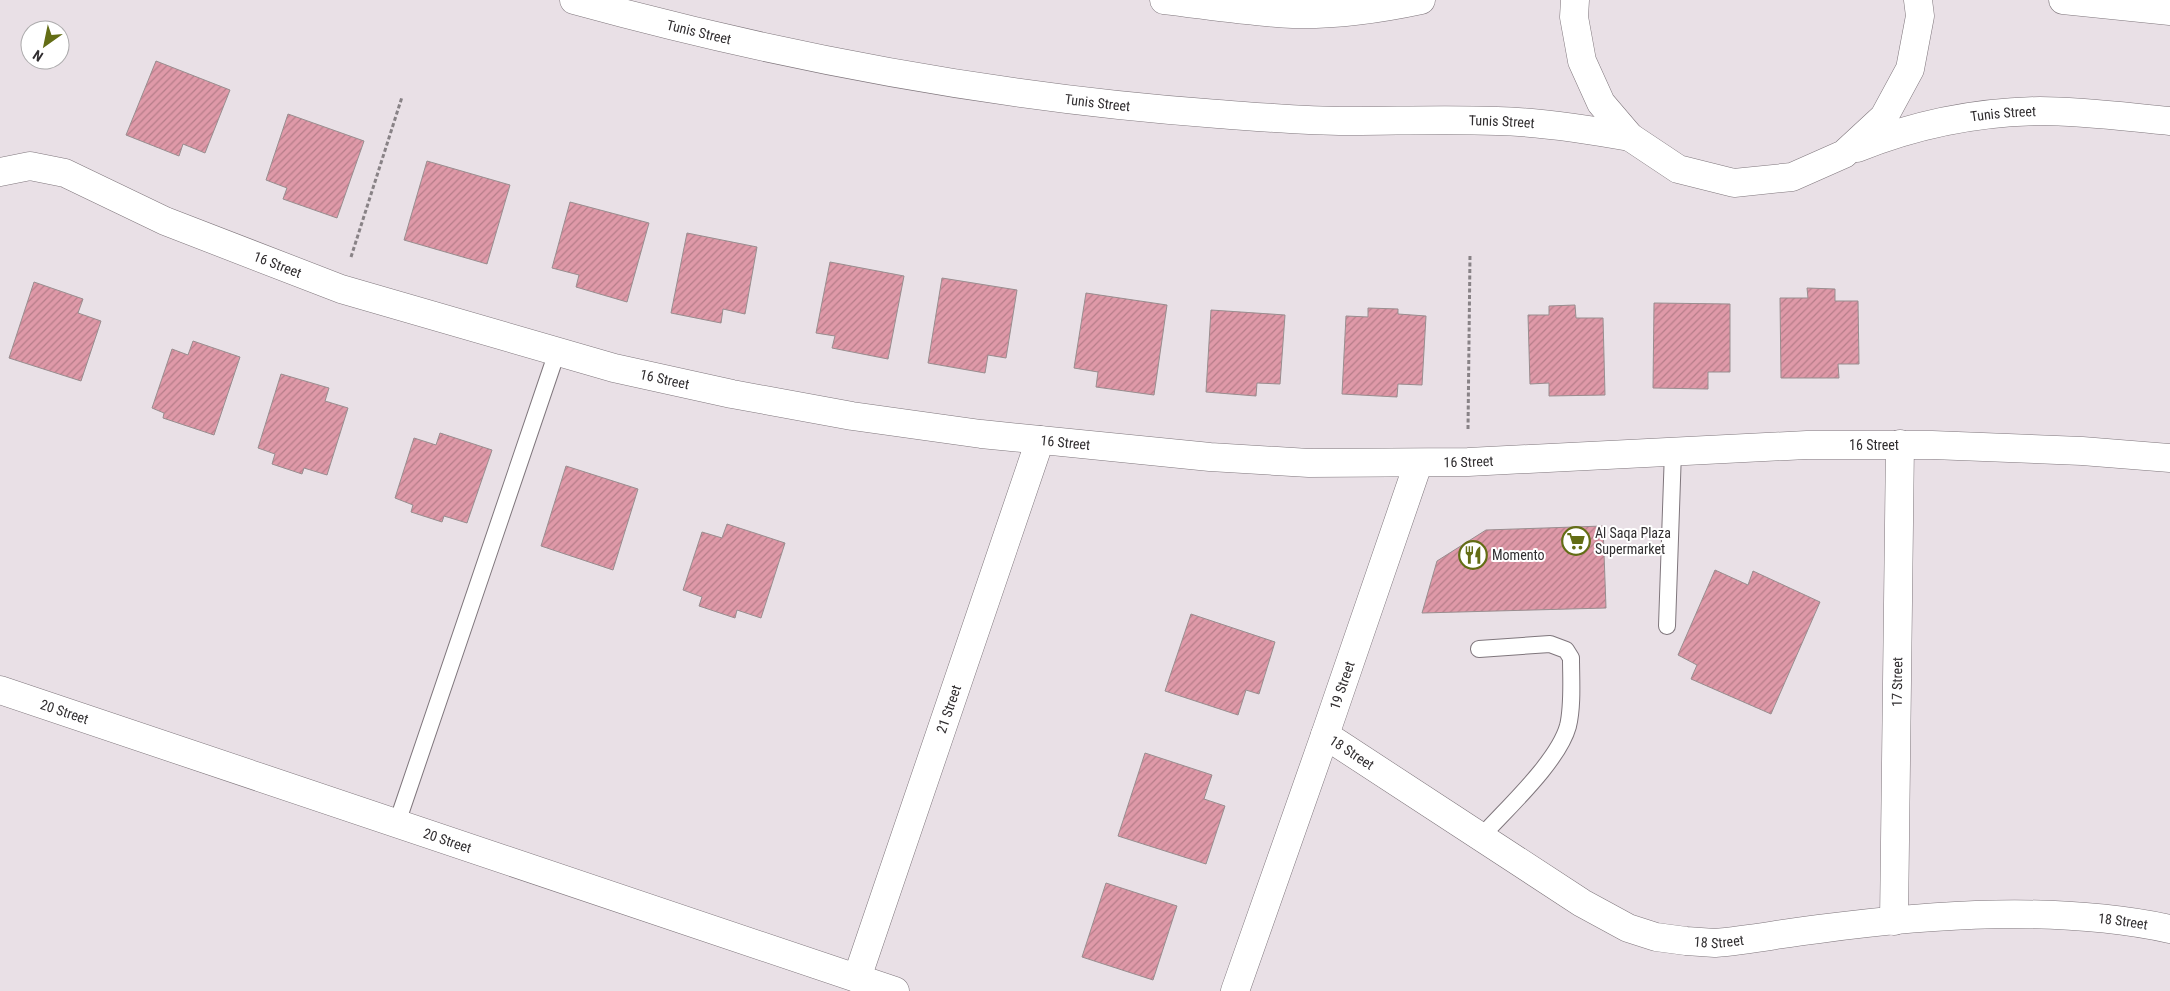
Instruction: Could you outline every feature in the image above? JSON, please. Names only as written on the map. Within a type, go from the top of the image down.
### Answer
[{"type":"street","name":"Tunis Street","points":[[574,0],[668,26],[892,74],[1092,103],[1218,114],[1344,121],[1498,121],[1557,125],[1630,137],[1678,169],[1734,183],[1792,177],[1882,138],[1920,126],[1959,118],[2041,111],[2170,120]]},
{"type":"street","points":[[1164,0],[1294,14],[1335,13],[1388,7],[1422,0]]},
{"type":"street","points":[[1575,0],[1574,17],[1582,61],[1601,102],[1630,137]]},
{"type":"street","points":[[1844,154],[1884,117],[1910,69],[1920,16],[1918,0]]},
{"type":"street","points":[[2063,0],[2170,11]]},
{"type":"street","name":"16 Street","points":[[0,172],[30,166],[64,173],[165,221],[341,289],[614,368],[732,394],[852,416],[981,434],[1230,458],[1310,463],[1418,464],[1807,445],[1900,444],[2082,451],[2170,458]]},
{"type":"street","name":"21 Street","points":[[857,978],[1040,440]]},
{"type":"street","name":"17 Street","points":[[1894,921],[1900,444]]},
{"type":"street","name":"19 Street","points":[[1234,991],[1325,735],[1418,464]]},
{"type":"street","name":"20 Street","points":[[0,690],[895,991]]},
{"type":"street","name":"18 Street","points":[[1325,735],[1591,908],[1628,928],[1656,937],[1714,943],[1894,921],[1968,916],[2042,915],[2102,919],[2170,928]]},
{"type":"lane","points":[[397,823],[557,352]]},
{"type":"lane","points":[[1667,626],[1674,451]]},
{"type":"lane","points":[[1479,649],[1550,644],[1566,650],[1571,658],[1568,726],[1561,744],[1549,762],[1481,837]]},
{"type":"path","points":[[341,289],[402,96]]},
{"type":"path","points":[[1468,462],[1470,254]]},
{"type":"building","points":[[156,61],[230,90],[205,153],[183,144],[179,156],[126,135]]},
{"type":"building","points":[[288,114],[364,141],[337,218],[283,199],[287,188],[266,180]]},
{"type":"building","points":[[427,161],[510,185],[487,264],[404,240]]},
{"type":"building","points":[[570,202],[649,223],[627,302],[576,287],[579,275],[552,268]]},
{"type":"building","points":[[687,233],[757,247],[745,314],[723,309],[721,323],[671,313]]},
{"type":"building","points":[[830,262],[904,276],[888,359],[832,348],[835,336],[816,333]]},
{"type":"building","points":[[942,278],[1017,290],[1006,358],[988,355],[985,373],[928,363]]},
{"type":"building","points":[[34,282],[83,299],[78,313],[101,321],[81,381],[9,358]]},
{"type":"building","points":[[1807,288],[1835,289],[1835,301],[1858,301],[1859,364],[1838,364],[1839,378],[1781,378],[1780,298],[1808,298]]},
{"type":"building","points":[[1086,293],[1167,305],[1154,395],[1096,387],[1098,372],[1074,368]]},
{"type":"building","points":[[1654,303],[1730,304],[1730,372],[1708,372],[1708,389],[1653,388]]},
{"type":"building","points":[[1575,305],[1576,318],[1603,318],[1605,395],[1549,396],[1549,383],[1530,384],[1528,315],[1549,315],[1549,306]]},
{"type":"building","points":[[1368,308],[1398,309],[1398,314],[1426,316],[1422,385],[1398,384],[1397,397],[1342,394],[1346,316],[1368,317]]},
{"type":"building","points":[[1211,310],[1285,315],[1280,384],[1257,383],[1256,396],[1206,392]]},
{"type":"building","points":[[193,341],[240,357],[214,435],[163,418],[164,413],[152,408],[172,349],[188,355]]},
{"type":"building","points":[[281,374],[329,388],[325,401],[348,408],[327,475],[304,468],[302,474],[272,464],[275,454],[258,448]]},
{"type":"building","points":[[440,433],[492,450],[467,523],[444,516],[442,522],[411,512],[413,505],[395,498],[414,438],[436,445]]},
{"type":"building","points":[[566,466],[638,489],[613,570],[541,546]]},
{"type":"building","points":[[727,524],[785,543],[761,618],[737,610],[735,618],[699,606],[702,597],[683,590],[702,532],[722,538]]},
{"type":"building","points":[[1603,526],[1606,608],[1422,613],[1437,561],[1486,530]]},
{"type":"building","points":[[1715,570],[1748,585],[1753,571],[1820,602],[1771,714],[1691,679],[1697,665],[1678,655]]},
{"type":"building","points":[[1191,614],[1275,642],[1259,694],[1246,690],[1238,715],[1165,691]]},
{"type":"building","points":[[1145,753],[1212,775],[1204,799],[1225,806],[1206,864],[1118,836]]},
{"type":"building","points":[[1106,883],[1177,906],[1153,980],[1082,957]]},
{"type":"place","name":"Al Saqa Plaza Supermarket","points":[[1576,541]]},
{"type":"place","name":"Momento","points":[[1473,555]]}]
